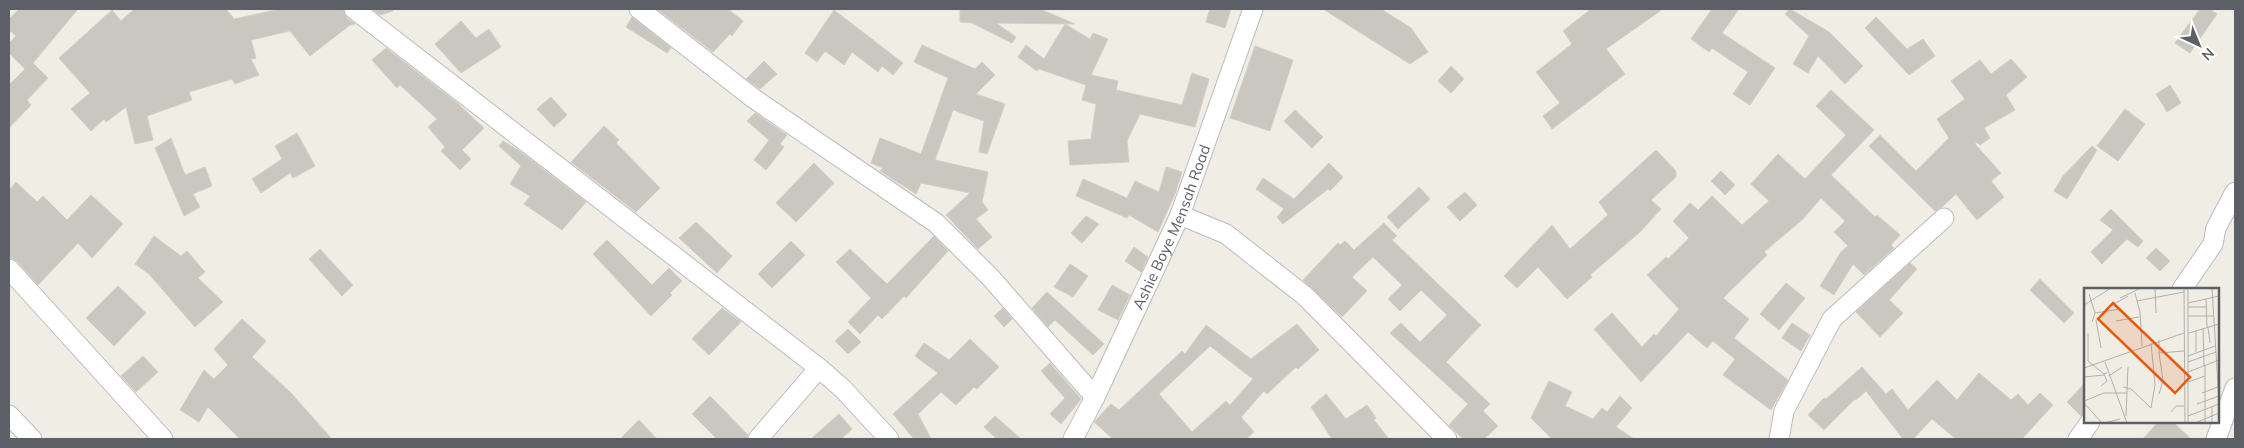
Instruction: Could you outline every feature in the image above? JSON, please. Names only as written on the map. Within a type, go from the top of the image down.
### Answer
[{"type":"street","points":[[354,9],[820,368],[843,389],[889,439]]},
{"type":"street","points":[[640,9],[752,98],[936,223],[991,278],[1095,397]]},
{"type":"street","name":"Ashie Boye Mensah Road","points":[[1073,439],[1095,397],[1180,215],[1253,9]]},
{"type":"street","points":[[2183,288],[2213,244],[2216,228],[2235,192]]},
{"type":"street","points":[[1180,215],[1226,234],[1305,296],[1447,439]]},
{"type":"street","points":[[1779,439],[1784,411],[1832,319],[1944,218]]},
{"type":"street","points":[[9,269],[162,439]]},
{"type":"street","points":[[758,439],[820,368]]},
{"type":"street","points":[[2216,439],[2235,388]]},
{"type":"street","points":[[9,415],[32,439]]},
{"type":"street","points":[[2078,439],[2089,423]]},
{"type":"building","points":[[19,9],[78,9],[33,63],[48,78],[27,100],[31,105],[9,128],[9,85],[25,69],[9,53],[9,43],[16,36],[9,30],[9,19]]},
{"type":"building","points":[[134,9],[226,9],[234,19],[280,9],[343,9],[347,18],[355,24],[350,25],[310,56],[290,31],[251,40],[256,58],[251,59],[259,75],[235,84],[232,79],[189,92],[192,100],[147,116],[153,140],[135,144],[126,107],[106,122],[104,119],[91,131],[71,109],[90,93],[59,58],[112,10],[121,21]]},
{"type":"building","points":[[372,9],[393,9],[393,11],[380,15]]},
{"type":"building","points":[[657,9],[728,9],[743,21],[732,36],[730,34],[713,52]]},
{"type":"building","points":[[960,9],[1040,9],[1075,24],[996,23],[1016,37],[1012,43],[972,23],[960,22]]},
{"type":"building","points":[[1210,9],[1231,9],[1225,28],[1206,22]]},
{"type":"building","points":[[1323,9],[1381,9],[1411,28],[1428,52],[1410,64]]},
{"type":"building","points":[[1591,9],[1663,9],[1606,49],[1625,74],[1552,129],[1543,116],[1560,103],[1536,72],[1572,44],[1563,31]]},
{"type":"building","points":[[1712,9],[1739,9],[1722,33],[1775,68],[1750,105],[1733,94],[1748,72],[1712,48],[1709,52],[1691,39]]},
{"type":"building","points":[[1790,9],[1829,32],[1863,66],[1845,84],[1818,56],[1808,73],[1793,64],[1809,36],[1785,14]]},
{"type":"building","points":[[2200,9],[2210,9],[2217,14],[2190,53],[2175,43]]},
{"type":"building","points":[[834,10],[903,63],[893,75],[882,66],[878,72],[852,52],[844,65],[825,51],[817,62],[805,53]]},
{"type":"building","points":[[632,17],[671,48],[667,53],[626,27]]},
{"type":"building","points":[[1876,17],[1907,49],[1923,39],[1935,56],[1909,75],[1865,28]]},
{"type":"building","points":[[461,21],[476,38],[489,29],[501,47],[461,73],[435,44]]},
{"type":"building","points":[[1065,24],[1090,39],[1093,33],[1108,39],[1091,75],[1118,81],[1116,90],[1182,105],[1192,73],[1209,79],[1195,127],[1140,114],[1127,141],[1129,162],[1070,165],[1068,141],[1091,139],[1096,104],[1082,100],[1086,85],[1039,69],[1037,71],[1018,57],[1026,45],[1044,59]]},
{"type":"building","points":[[922,45],[975,69],[982,62],[995,75],[976,94],[1005,104],[987,154],[979,152],[984,121],[953,110],[935,160],[988,172],[982,202],[988,210],[976,219],[992,237],[978,249],[946,215],[970,193],[921,183],[916,194],[880,171],[883,168],[871,163],[880,138],[921,154],[948,78],[914,62]]},
{"type":"building","points":[[1255,46],[1293,60],[1270,131],[1230,118]]},
{"type":"building","points":[[386,48],[456,102],[484,128],[462,150],[471,159],[460,170],[441,151],[445,147],[428,127],[437,119],[400,85],[397,88],[372,60]]},
{"type":"building","points":[[2011,59],[2027,77],[2006,95],[2015,110],[1984,128],[1990,138],[1980,145],[1976,142],[1975,144],[2001,173],[1991,181],[2004,197],[1977,220],[1956,194],[1935,211],[1869,146],[1880,135],[1916,171],[1949,138],[1937,119],[1965,99],[1951,81],[1980,60],[1991,74]]},
{"type":"building","points":[[764,61],[777,74],[760,89],[746,79]]},
{"type":"building","points":[[1451,66],[1464,79],[1451,93],[1438,81]]},
{"type":"building","points":[[2170,85],[2181,103],[2167,112],[2156,94]]},
{"type":"building","points":[[1831,90],[1874,130],[1831,175],[1875,217],[1877,215],[1900,235],[1891,245],[1894,248],[1864,275],[1853,264],[1834,295],[1820,286],[1841,252],[1848,246],[1834,232],[1845,221],[1821,198],[1803,219],[1764,252],[1767,255],[1723,298],[1749,319],[1734,338],[1788,380],[1771,410],[1723,375],[1735,359],[1713,341],[1707,348],[1688,332],[1641,382],[1594,329],[1612,313],[1642,347],[1654,334],[1656,336],[1679,309],[1647,275],[1666,257],[1668,259],[1689,238],[1673,221],[1690,203],[1698,210],[1712,196],[1742,225],[1769,201],[1751,184],[1778,154],[1805,179],[1846,135],[1816,106]]},
{"type":"building","points":[[551,97],[567,115],[554,127],[537,109]]},
{"type":"building","points":[[2125,109],[2145,124],[2118,161],[2097,146]]},
{"type":"building","points":[[1295,110],[1323,137],[1312,148],[1284,121]]},
{"type":"building","points":[[755,113],[787,135],[780,144],[784,147],[766,170],[754,160],[769,140],[747,121]]},
{"type":"building","points":[[604,126],[619,140],[616,143],[660,188],[636,212],[571,162]]},
{"type":"building","points":[[297,133],[315,166],[293,178],[290,173],[261,193],[252,179],[282,159],[275,146]]},
{"type":"building","points":[[171,138],[185,175],[205,167],[212,186],[193,194],[200,207],[184,216],[155,148]]},
{"type":"building","points":[[503,141],[518,150],[586,202],[562,230],[524,204],[530,196],[510,184],[521,166],[499,146]]},
{"type":"building","points":[[2092,146],[2097,150],[2067,199],[2054,191],[2063,176]]},
{"type":"building","points":[[1656,150],[1676,171],[1676,177],[1651,200],[1661,209],[1640,232],[1590,275],[1592,277],[1567,299],[1538,267],[1517,288],[1504,276],[1552,225],[1570,249],[1608,215],[1599,202]]},
{"type":"building","points":[[814,163],[834,183],[796,222],[776,203]]},
{"type":"building","points":[[1329,163],[1343,177],[1330,191],[1328,189],[1283,224],[1277,217],[1284,209],[1256,189],[1263,178],[1294,199]]},
{"type":"building","points":[[1166,167],[1182,172],[1175,194],[1158,232],[1129,215],[1127,218],[1076,196],[1083,179],[1127,198],[1135,181],[1159,192]]},
{"type":"building","points":[[1721,171],[1735,185],[1725,195],[1711,181]]},
{"type":"building","points":[[16,182],[37,202],[43,196],[67,220],[91,195],[123,224],[92,258],[78,243],[38,285],[17,261],[9,257],[9,190]]},
{"type":"building","points":[[1419,187],[1430,199],[1398,229],[1387,217]]},
{"type":"building","points":[[1465,192],[1477,205],[1460,221],[1447,207]]},
{"type":"building","points":[[2111,209],[2143,241],[2138,247],[2127,239],[2102,264],[2091,252],[2113,230],[2100,220]]},
{"type":"building","points":[[1086,216],[1099,224],[1082,243],[1071,233]]},
{"type":"building","points":[[696,222],[732,256],[717,273],[679,238]]},
{"type":"building","points":[[1384,223],[1397,236],[1392,240],[1481,325],[1446,362],[1490,404],[1483,411],[1498,426],[1484,439],[1463,439],[1449,425],[1468,404],[1390,333],[1401,323],[1420,342],[1447,315],[1421,290],[1400,311],[1388,299],[1402,285],[1373,257],[1352,277],[1367,291],[1342,317],[1303,280],[1338,243],[1340,245],[1345,241],[1354,250]]},
{"type":"building","points":[[154,236],[181,256],[187,251],[205,272],[198,278],[223,302],[195,327],[149,274],[135,264]]},
{"type":"building","points":[[934,236],[948,251],[906,298],[904,296],[882,319],[878,315],[860,334],[848,322],[871,298],[836,262],[850,249],[887,284]]},
{"type":"building","points":[[607,240],[652,285],[669,268],[682,281],[670,293],[672,295],[651,316],[593,254]]},
{"type":"building","points":[[791,241],[805,255],[772,288],[758,274]]},
{"type":"building","points":[[1134,247],[1148,257],[1141,272],[1125,261]]},
{"type":"building","points":[[2156,248],[2170,261],[2160,271],[2146,258]]},
{"type":"building","points":[[320,249],[353,285],[342,296],[309,259]]},
{"type":"building","points":[[1910,263],[1917,269],[1889,300],[1903,313],[1880,337],[1856,312]]},
{"type":"building","points":[[1070,264],[1088,276],[1073,297],[1054,287]]},
{"type":"building","points":[[2040,279],[2074,313],[2064,323],[2030,290]]},
{"type":"building","points":[[1786,283],[1805,298],[1779,330],[1760,314]]},
{"type":"building","points":[[1112,285],[1130,295],[1118,320],[1098,310]]},
{"type":"building","points":[[118,286],[146,313],[114,346],[86,318]]},
{"type":"building","points":[[1047,292],[1104,344],[1093,355],[1055,320],[1048,327],[1032,308]]},
{"type":"building","points":[[722,308],[741,322],[709,355],[692,339]]},
{"type":"building","points":[[1003,308],[1012,319],[1004,327],[994,316]]},
{"type":"building","points":[[242,319],[266,341],[252,357],[290,392],[332,439],[240,439],[208,407],[199,422],[180,410],[204,370],[214,379],[228,365],[214,349]]},
{"type":"building","points":[[1792,323],[1810,335],[1801,351],[1782,338]]},
{"type":"building","points":[[1297,324],[1319,350],[1298,369],[1296,367],[1267,394],[1264,391],[1241,417],[1254,432],[1246,439],[1113,439],[1094,422],[1111,404],[1119,410],[1182,351],[1185,354],[1206,325],[1251,359]],"holes":[[[1210,346],[1253,379],[1230,405],[1226,401],[1192,432],[1159,394]]]},
{"type":"building","points":[[848,329],[861,342],[848,354],[835,341]]},
{"type":"building","points":[[970,339],[999,367],[977,389],[974,387],[956,405],[941,392],[918,414],[931,439],[914,439],[893,414],[938,373],[915,356],[924,343],[949,360]]},
{"type":"building","points":[[143,356],[158,372],[136,392],[121,376]]},
{"type":"building","points":[[1050,363],[1081,399],[1061,424],[1050,414],[1065,398],[1041,371]]},
{"type":"building","points":[[1862,367],[1886,394],[1892,389],[1908,410],[1937,380],[1957,400],[1979,373],[2011,400],[2018,394],[2028,405],[2040,393],[2053,405],[2022,439],[1956,439],[1932,419],[1913,439],[1903,439],[1866,391],[1855,399],[1824,430],[1808,415],[1824,398],[1826,399]]},
{"type":"building","points":[[1549,381],[1572,392],[1565,406],[1593,419],[1602,408],[1607,412],[1620,396],[1632,408],[1616,427],[1634,439],[1552,439],[1531,418]]},
{"type":"building","points":[[2084,384],[2084,413],[2081,416],[2067,402]]},
{"type":"building","points":[[1326,394],[1346,419],[1367,405],[1376,418],[1374,420],[1389,439],[1332,439],[1311,407]]},
{"type":"building","points":[[710,396],[748,435],[747,439],[717,439],[692,414]]},
{"type":"building","points":[[839,414],[852,429],[841,439],[811,439]]},
{"type":"building","points":[[995,416],[1021,439],[997,439],[984,427]]},
{"type":"building","points":[[639,420],[657,439],[620,439]]},
{"type":"building","points":[[2157,423],[2174,423],[2191,439],[2143,439]]}]
